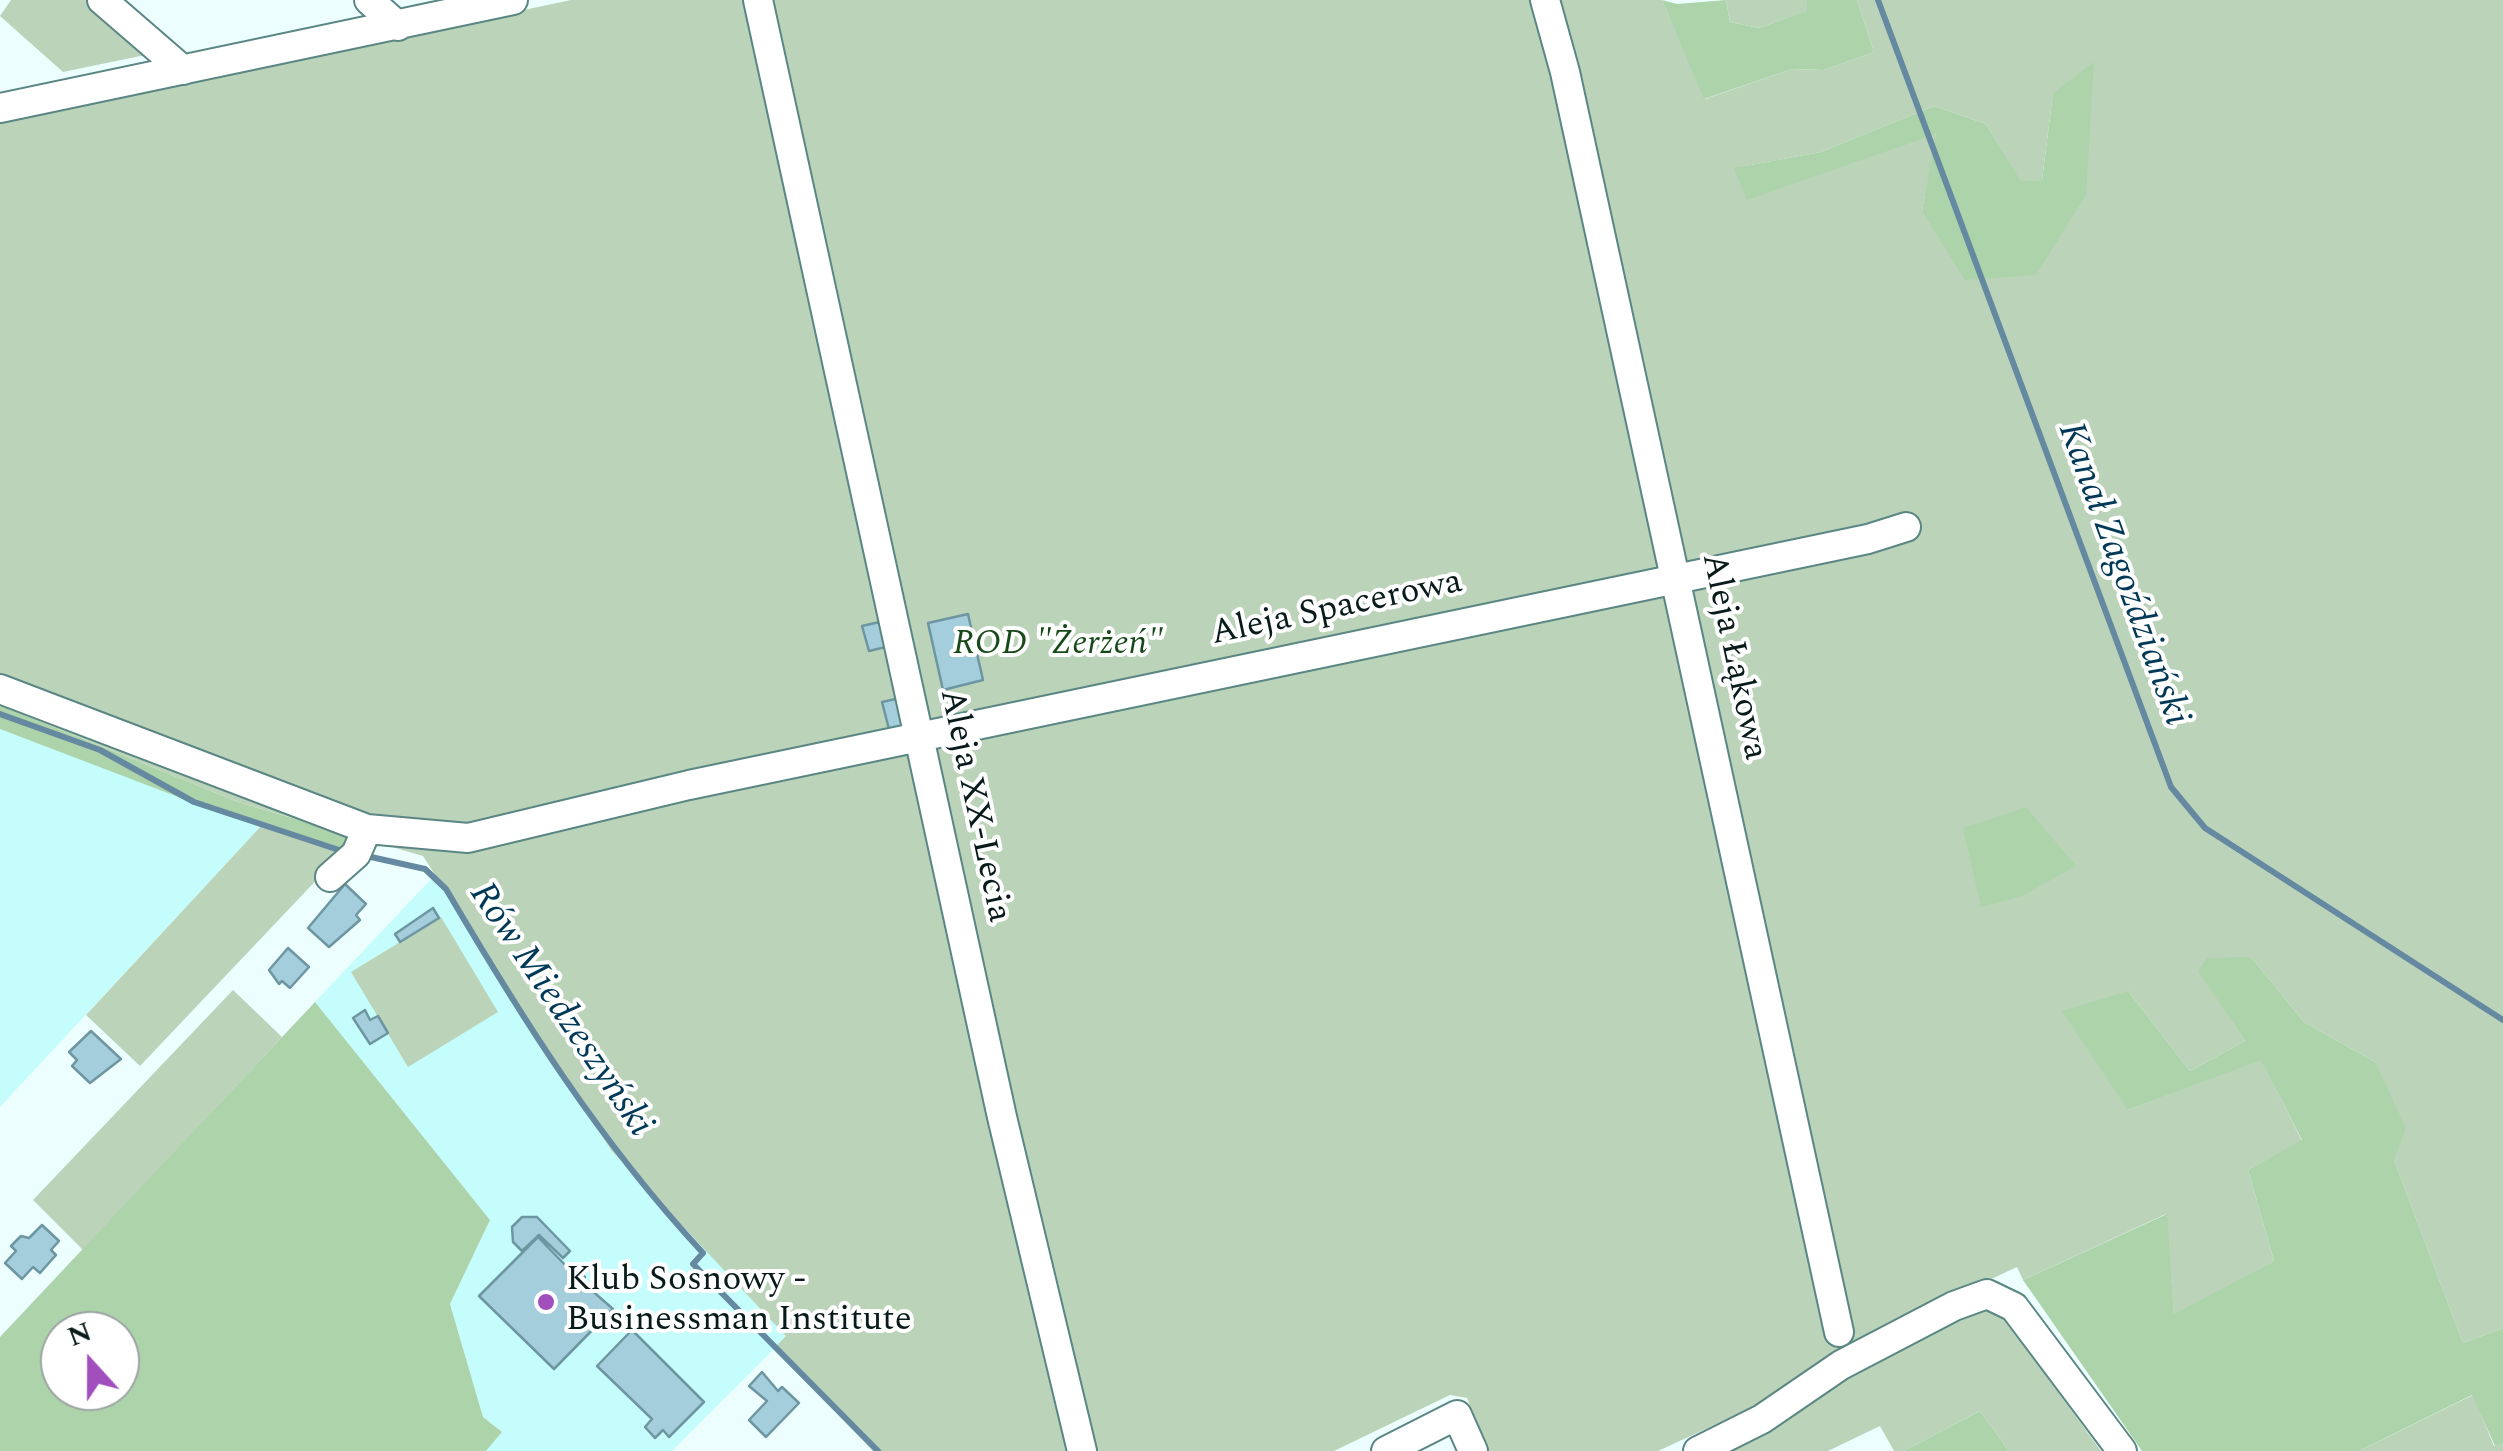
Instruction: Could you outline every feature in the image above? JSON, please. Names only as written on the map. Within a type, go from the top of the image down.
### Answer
[{"type":"street","points":[[102,0],[183,70]]},
{"type":"street","points":[[368,0],[398,26]]},
{"type":"street","points":[[0,108],[513,0]]},
{"type":"street","name":"Aleja XX-Lecia","points":[[758,0],[918,737],[1082,1451]]},
{"type":"street","name":"Aleja Łąkowa","points":[[1546,0],[1676,576],[1839,1332]]},
{"type":"street","name":"Aleja Spacerowa","points":[[0,690],[367,829],[468,838],[918,737],[1868,539],[1906,527]]},
{"type":"street","points":[[330,878],[356,854],[367,829]]},
{"type":"street","points":[[1698,1451],[1762,1419],[1841,1365],[1954,1306],[1987,1294],[2004,1300],[2122,1451]]},
{"type":"street","points":[[1386,1451],[1457,1416],[1473,1451]]},
{"type":"shaded area","points":[[0,729],[262,825],[0,1107]]},
{"type":"shaded area","points":[[434,876],[611,1150],[787,1336],[672,1451],[486,1451],[502,1432],[483,1417],[450,1304],[490,1220],[315,1002]]},
{"type":"green space","points":[[11,0],[88,0],[150,54],[63,72],[0,16]]},
{"type":"green space","name":"ROD \"Żerżeń\"","points":[[571,0],[1662,0],[1705,99],[1792,69],[1824,70],[1874,52],[1857,0],[2503,0],[2503,1328],[2463,1343],[2394,1160],[2375,1062],[2304,1022],[2251,957],[2199,971],[2245,1041],[2190,1071],[2128,991],[2128,1110],[2261,1059],[2302,1141],[2248,1170],[2274,1261],[2174,1315],[2166,1214],[2023,1280],[2017,1267],[1874,1334],[1760,1404],[1658,1451],[1488,1451],[1467,1398],[1450,1395],[1334,1451],[873,1451],[774,1348],[786,1336],[611,1150],[423,856],[238,802],[0,705],[0,121]],"holes":[[[2053,93],[2036,275],[1922,211],[1937,134],[1735,168],[1821,152],[1934,106],[1986,124],[2021,182],[2042,180]]]},
{"type":"green space","points":[[1662,0],[1677,4],[1726,0],[1730,22],[1759,28],[1807,11],[1807,0],[1857,0],[1874,52],[1824,70],[1792,69],[1704,99]]},
{"type":"green space","points":[[1726,0],[1807,0],[1808,11],[1759,28],[1730,22]]},
{"type":"green space","points":[[2094,62],[2086,195],[2036,275],[1965,280],[1922,211],[1936,134],[1747,200],[1734,168],[1821,152],[1934,106],[1986,124],[2021,181],[2042,180],[2053,93]]},
{"type":"green space","points":[[0,705],[238,802],[350,835],[344,850],[228,816],[0,729]]},
{"type":"green space","points":[[2026,807],[2076,866],[2022,896],[1981,907],[1963,828]]},
{"type":"green space","points":[[262,825],[344,851],[140,1066],[86,1015]]},
{"type":"green space","points":[[441,917],[498,1012],[408,1067],[351,972]]},
{"type":"green space","points":[[2251,957],[2304,1022],[2375,1062],[2406,1128],[2394,1160],[2463,1343],[2503,1328],[2503,1443],[2495,1446],[2472,1395],[2359,1451],[2142,1451],[2023,1280],[2167,1214],[2174,1314],[2274,1261],[2248,1170],[2302,1140],[2261,1060],[2128,1110],[2062,1011],[2128,991],[2190,1071],[2245,1041],[2198,971],[2207,958]]},
{"type":"green space","points":[[233,990],[282,1037],[83,1250],[33,1200]]},
{"type":"green space","points":[[315,1002],[490,1220],[450,1304],[483,1417],[502,1432],[486,1451],[0,1451],[0,1337]]},
{"type":"green space","points":[[1978,1305],[1998,1310],[2101,1451],[2009,1451],[1980,1411],[1904,1451],[1894,1451],[1880,1426],[1828,1451],[1713,1451],[1822,1385]]},
{"type":"green space","points":[[2473,1395],[2494,1446],[2503,1443],[2503,1451],[2359,1451]]},
{"type":"green space","points":[[1980,1411],[2009,1451],[1904,1451]]},
{"type":"building","points":[[968,614],[983,680],[943,690],[928,623]]},
{"type":"building","points":[[884,621],[890,646],[869,651],[862,626]]},
{"type":"building","points":[[900,698],[908,733],[891,737],[882,702]]},
{"type":"building","points":[[345,884],[366,904],[356,915],[360,920],[329,947],[308,928]]},
{"type":"building","points":[[433,908],[439,918],[400,942],[395,934]]},
{"type":"building","points":[[288,948],[309,967],[290,988],[282,981],[279,984],[269,970]]},
{"type":"building","points":[[365,1010],[370,1020],[378,1016],[388,1033],[370,1044],[353,1018]]},
{"type":"building","points":[[91,1031],[121,1059],[90,1083],[72,1066],[77,1060],[69,1052]]},
{"type":"building","points":[[522,1217],[537,1217],[570,1251],[563,1258],[539,1235],[522,1251],[513,1242],[512,1227]]},
{"type":"building","points":[[42,1225],[59,1241],[51,1250],[56,1255],[40,1273],[33,1267],[22,1279],[5,1263],[16,1251],[11,1246],[21,1236],[29,1238]]},
{"type":"building","name":"Klub Sosnowy - Businessman Institute","points":[[538,1237],[568,1268],[572,1263],[585,1277],[581,1281],[613,1309],[554,1369],[479,1296]]},
{"type":"building","points":[[632,1330],[704,1402],[669,1437],[663,1430],[655,1438],[645,1427],[652,1419],[597,1366]]},
{"type":"building","points":[[762,1372],[778,1391],[782,1387],[799,1403],[766,1437],[749,1420],[767,1401],[749,1386]]},
{"type":"waterway","name":"Kanał Zagoździański","points":[[1878,0],[2171,787],[2205,828],[2503,1020]]},
{"type":"waterway","name":"Rów Miedzeszyński","points":[[0,714],[100,750],[194,802],[345,852]]},
{"type":"waterway","name":"Rów Miedzeszyński","points":[[362,855],[425,869],[446,889],[564,1078],[630,1167],[703,1253],[693,1264],[878,1451]]},
{"type":"place","name":"Klub Sosnowy - Businessman Institute","points":[[546,1302]]}]
